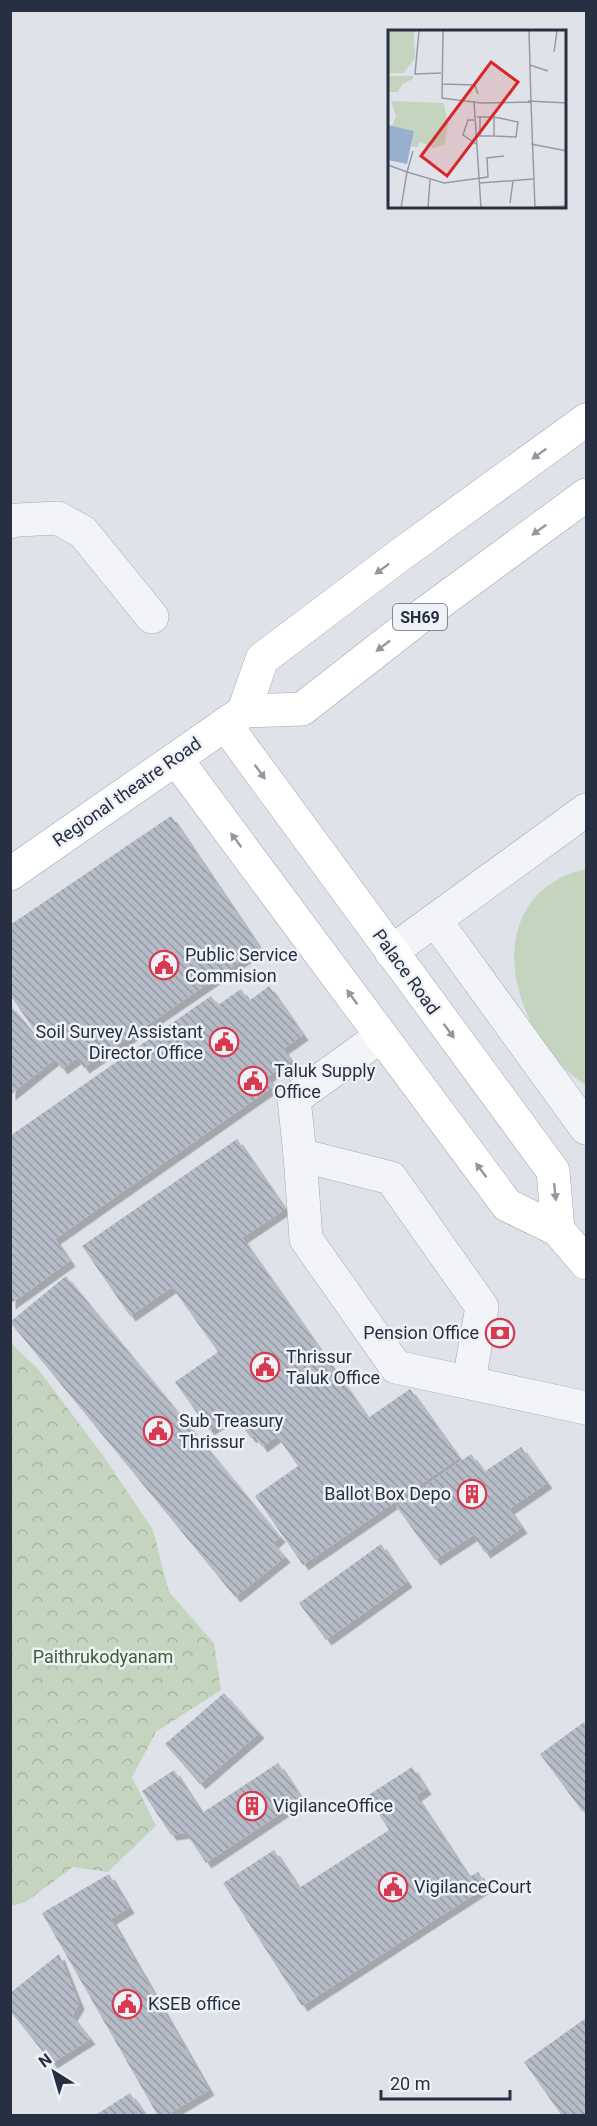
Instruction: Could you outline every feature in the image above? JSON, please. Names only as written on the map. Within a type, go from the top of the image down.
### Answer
[{"type":"main road","points":[[235,717],[262,659],[409,548],[586,420]]},
{"type":"main road","name":"SH69","points":[[235,717],[302,710],[416,620],[586,495]]},
{"type":"main road","name":"Regional theatre Road","points":[[10,874],[235,717]]},
{"type":"main road","name":"Palace Road","points":[[235,717],[391,952],[553,1172],[576,1244]]},
{"type":"main road","name":"Palace Road","points":[[176,759],[507,1205],[576,1244]]},
{"type":"lane","points":[[10,522],[58,518],[83,532],[152,617]]},
{"type":"lane","points":[[391,952],[586,810]]},
{"type":"lane","points":[[435,920],[586,1128]]},
{"type":"lane","points":[[381,1036],[294,1099],[306,1239],[396,1367],[586,1408]]},
{"type":"lane","points":[[300,1155],[391,1178],[482,1307],[469,1381]]},
{"type":"green space","points":[[586,869],[586,1085],[565,1069],[547,1049],[532,1024],[521,997],[515,970],[515,942],[523,917],[538,894],[560,878]]},
{"type":"green space","name":"Paithrukodyanam","points":[[10,1342],[38,1369],[102,1454],[153,1530],[169,1592],[214,1643],[221,1690],[156,1732],[132,1777],[156,1826],[108,1872],[73,1867],[26,1902],[11,1906]]},
{"type":"building","points":[[171,816],[260,948],[84,1068],[77,1058],[62,1069],[55,1059],[10,1095],[10,1005],[50,1053],[10,995],[10,925]]},
{"type":"building","points":[[269,986],[303,1035],[283,1049],[291,1061],[267,1077],[274,1086],[55,1239],[70,1261],[10,1304],[10,1136],[211,996],[218,1005],[241,989],[249,1001]]},
{"type":"building","name":"Thrissur Taluk Office","points":[[237,1139],[285,1209],[242,1238],[368,1418],[410,1389],[459,1458],[303,1565],[255,1496],[298,1466],[277,1436],[262,1447],[254,1435],[251,1438],[233,1414],[209,1430],[175,1382],[218,1352],[172,1287],[130,1316],[82,1246]]},
{"type":"building","points":[[66,1276],[280,1537],[273,1543],[285,1557],[235,1597],[10,1322]]},
{"type":"building","name":"Ballot Box Depo","points":[[521,1447],[547,1483],[509,1509],[522,1528],[485,1553],[473,1535],[435,1560],[396,1506],[471,1454],[484,1472]]},
{"type":"building","points":[[381,1544],[407,1582],[326,1640],[299,1603]]},
{"type":"building","points":[[224,1693],[259,1733],[200,1784],[165,1744]]},
{"type":"building","points":[[584,1722],[586,1726],[586,1808],[582,1811],[540,1754]]},
{"type":"building","name":"VigilanceOffice","points":[[278,1763],[302,1799],[206,1863],[186,1833],[171,1835],[142,1791],[174,1770],[202,1813]]},
{"type":"building","name":"VigilanceCourt","points":[[412,1767],[426,1789],[416,1796],[469,1877],[478,1872],[487,1886],[302,2006],[223,1883],[274,1850],[299,1888],[389,1830],[367,1796]]},
{"type":"building","name":"KSEB office","points":[[109,1874],[129,1908],[111,1919],[209,2090],[165,2116],[158,2116],[42,1913]]},
{"type":"building","points":[[59,1954],[79,2004],[72,2016],[90,2039],[52,2063],[10,2011],[10,1993]]},
{"type":"building","points":[[586,2018],[586,2116],[562,2116],[524,2062]]},
{"type":"building","points":[[130,2093],[146,2116],[94,2116]]},
{"type":"place","name":"Public Service Commision","points":[[164,965]]},
{"type":"place","name":"Soil Survey Assistant Director Office","points":[[224,1042]]},
{"type":"place","name":"Taluk Supply Office","points":[[253,1081]]},
{"type":"place","name":"Pension Office","points":[[500,1333]]},
{"type":"place","name":"Thrissur Taluk Office","points":[[265,1367]]},
{"type":"place","name":"Sub Treasury Thrissur","points":[[158,1431]]},
{"type":"place","name":"Ballot Box Depo","points":[[472,1494]]},
{"type":"place","name":"VigilanceOffice","points":[[252,1806]]},
{"type":"place","name":"VigilanceCourt","points":[[393,1887]]},
{"type":"place","name":"KSEB office","points":[[127,2004]]}]
